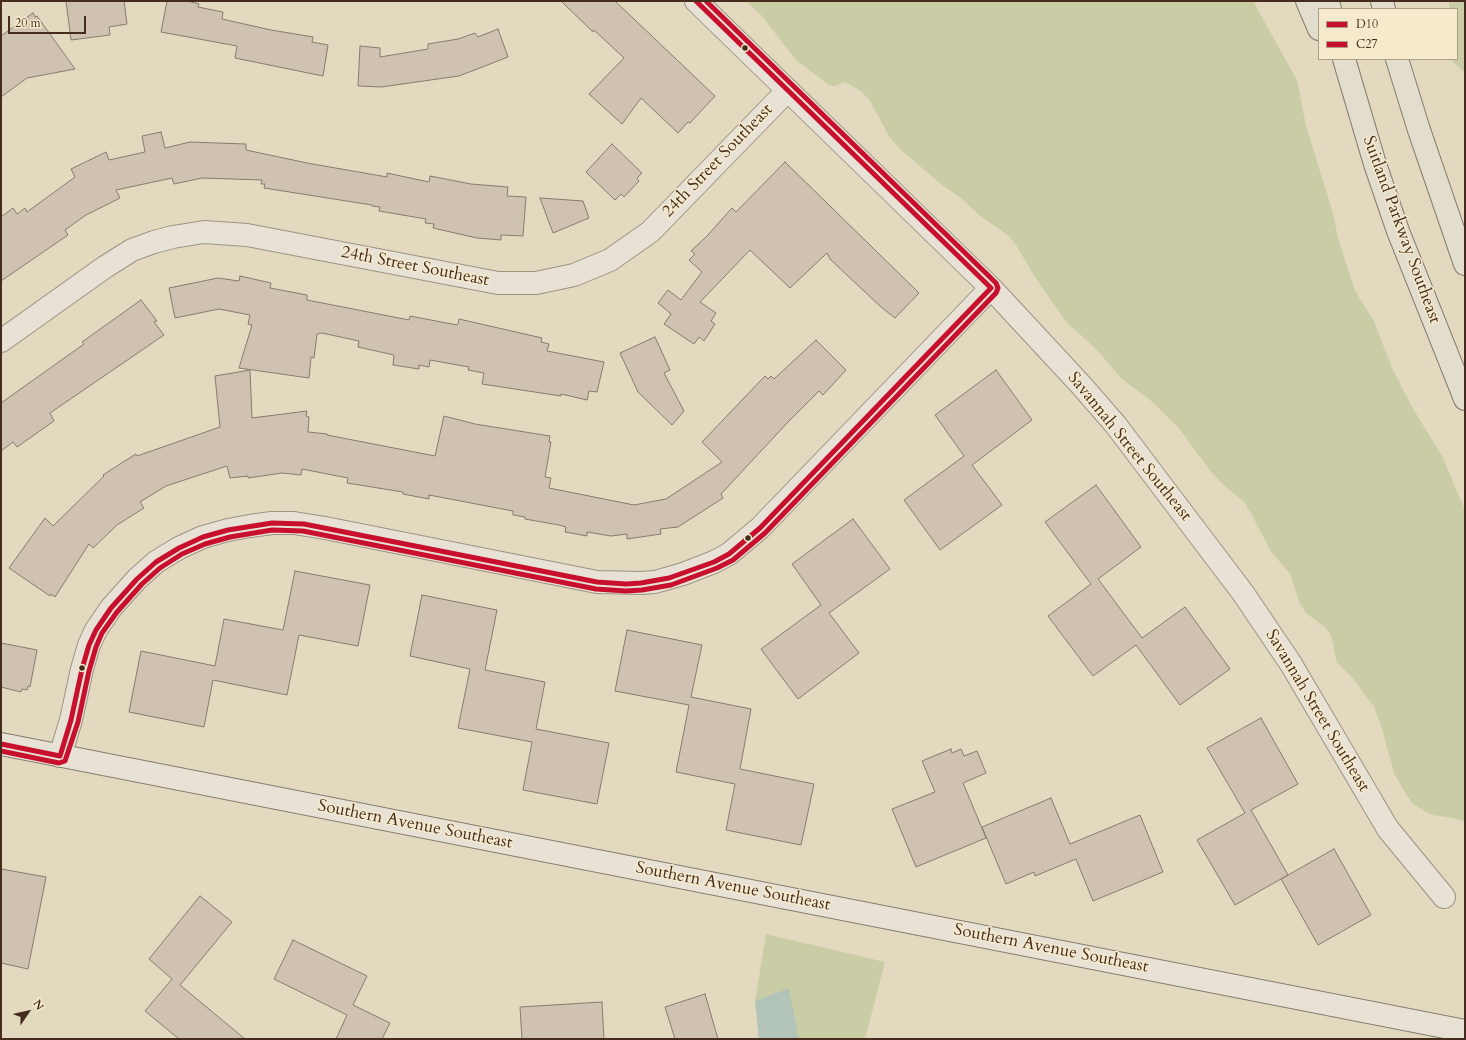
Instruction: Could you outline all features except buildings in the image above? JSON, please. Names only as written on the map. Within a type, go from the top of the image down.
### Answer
[{"type":"highway","points":[[1307,1],[1318,27]]},
{"type":"highway","points":[[1331,60],[1375,164]]},
{"type":"highway","name":"Suitland Parkway Southeast","points":[[1344,60],[1375,164],[1398,231],[1465,398]]},
{"type":"highway","points":[[1397,60],[1423,143],[1465,264]]},
{"type":"street","name":"Savannah Street Southeast","points":[[696,1],[991,288],[1115,424],[1243,593],[1290,664],[1388,829],[1444,897]]},
{"type":"street","name":"24th Street Southeast","points":[[1,341],[105,267],[128,253],[167,238],[204,232],[246,235],[498,283],[536,283],[562,279],[610,260],[650,232],[788,90]]},
{"type":"street","points":[[60,756],[71,720],[82,669],[89,645],[96,630],[111,608],[137,579],[156,562],[179,548],[203,537],[228,530],[272,523],[294,523],[597,582],[641,584],[669,578],[699,568],[729,554],[760,528],[991,288]]},
{"type":"street","name":"Southern Avenue Southeast","points":[[1,744],[1465,1031]]},
{"type":"green space","points":[[746,1],[1253,1],[1297,80],[1306,126],[1354,288],[1374,321],[1392,368],[1412,407],[1442,456],[1465,510],[1465,822],[1453,818],[1432,815],[1413,804],[1407,796],[1394,773],[1381,725],[1374,707],[1352,677],[1337,663],[1331,635],[1325,627],[1306,613],[1300,604],[1290,574],[1270,550],[1244,502],[1212,473],[1178,427],[1149,399],[1122,379],[1095,348],[1066,322],[1009,236],[979,215],[961,198],[942,185],[900,149],[889,136],[870,101],[861,91],[845,82],[835,86],[829,85],[796,60],[761,15]]},
{"type":"green space","points":[[1449,1],[1465,1],[1465,73],[1451,60],[1458,60],[1458,8],[1449,8]]},
{"type":"green space","points":[[766,934],[885,962],[865,1039],[799,1039],[789,988],[755,1001]]},
{"type":"shaded area","points":[[789,988],[799,1039],[759,1039],[755,1001]]},
{"type":"transit line","name":"D10","points":[[1,744],[60,756],[71,720],[82,669],[89,645],[96,630],[111,608],[137,579],[156,562],[179,548],[203,537],[228,530],[272,523],[304,524],[597,582],[626,584],[669,578],[714,562],[729,554],[760,528],[991,288],[696,1]]},
{"type":"transit line","name":"C27","points":[[1,751],[59,763],[65,761],[78,722],[89,671],[96,647],[102,633],[117,612],[142,584],[160,568],[182,554],[205,544],[230,537],[272,530],[303,531],[596,589],[626,591],[671,585],[717,568],[733,560],[765,533],[996,293],[998,288],[996,283],[706,1]]}]
